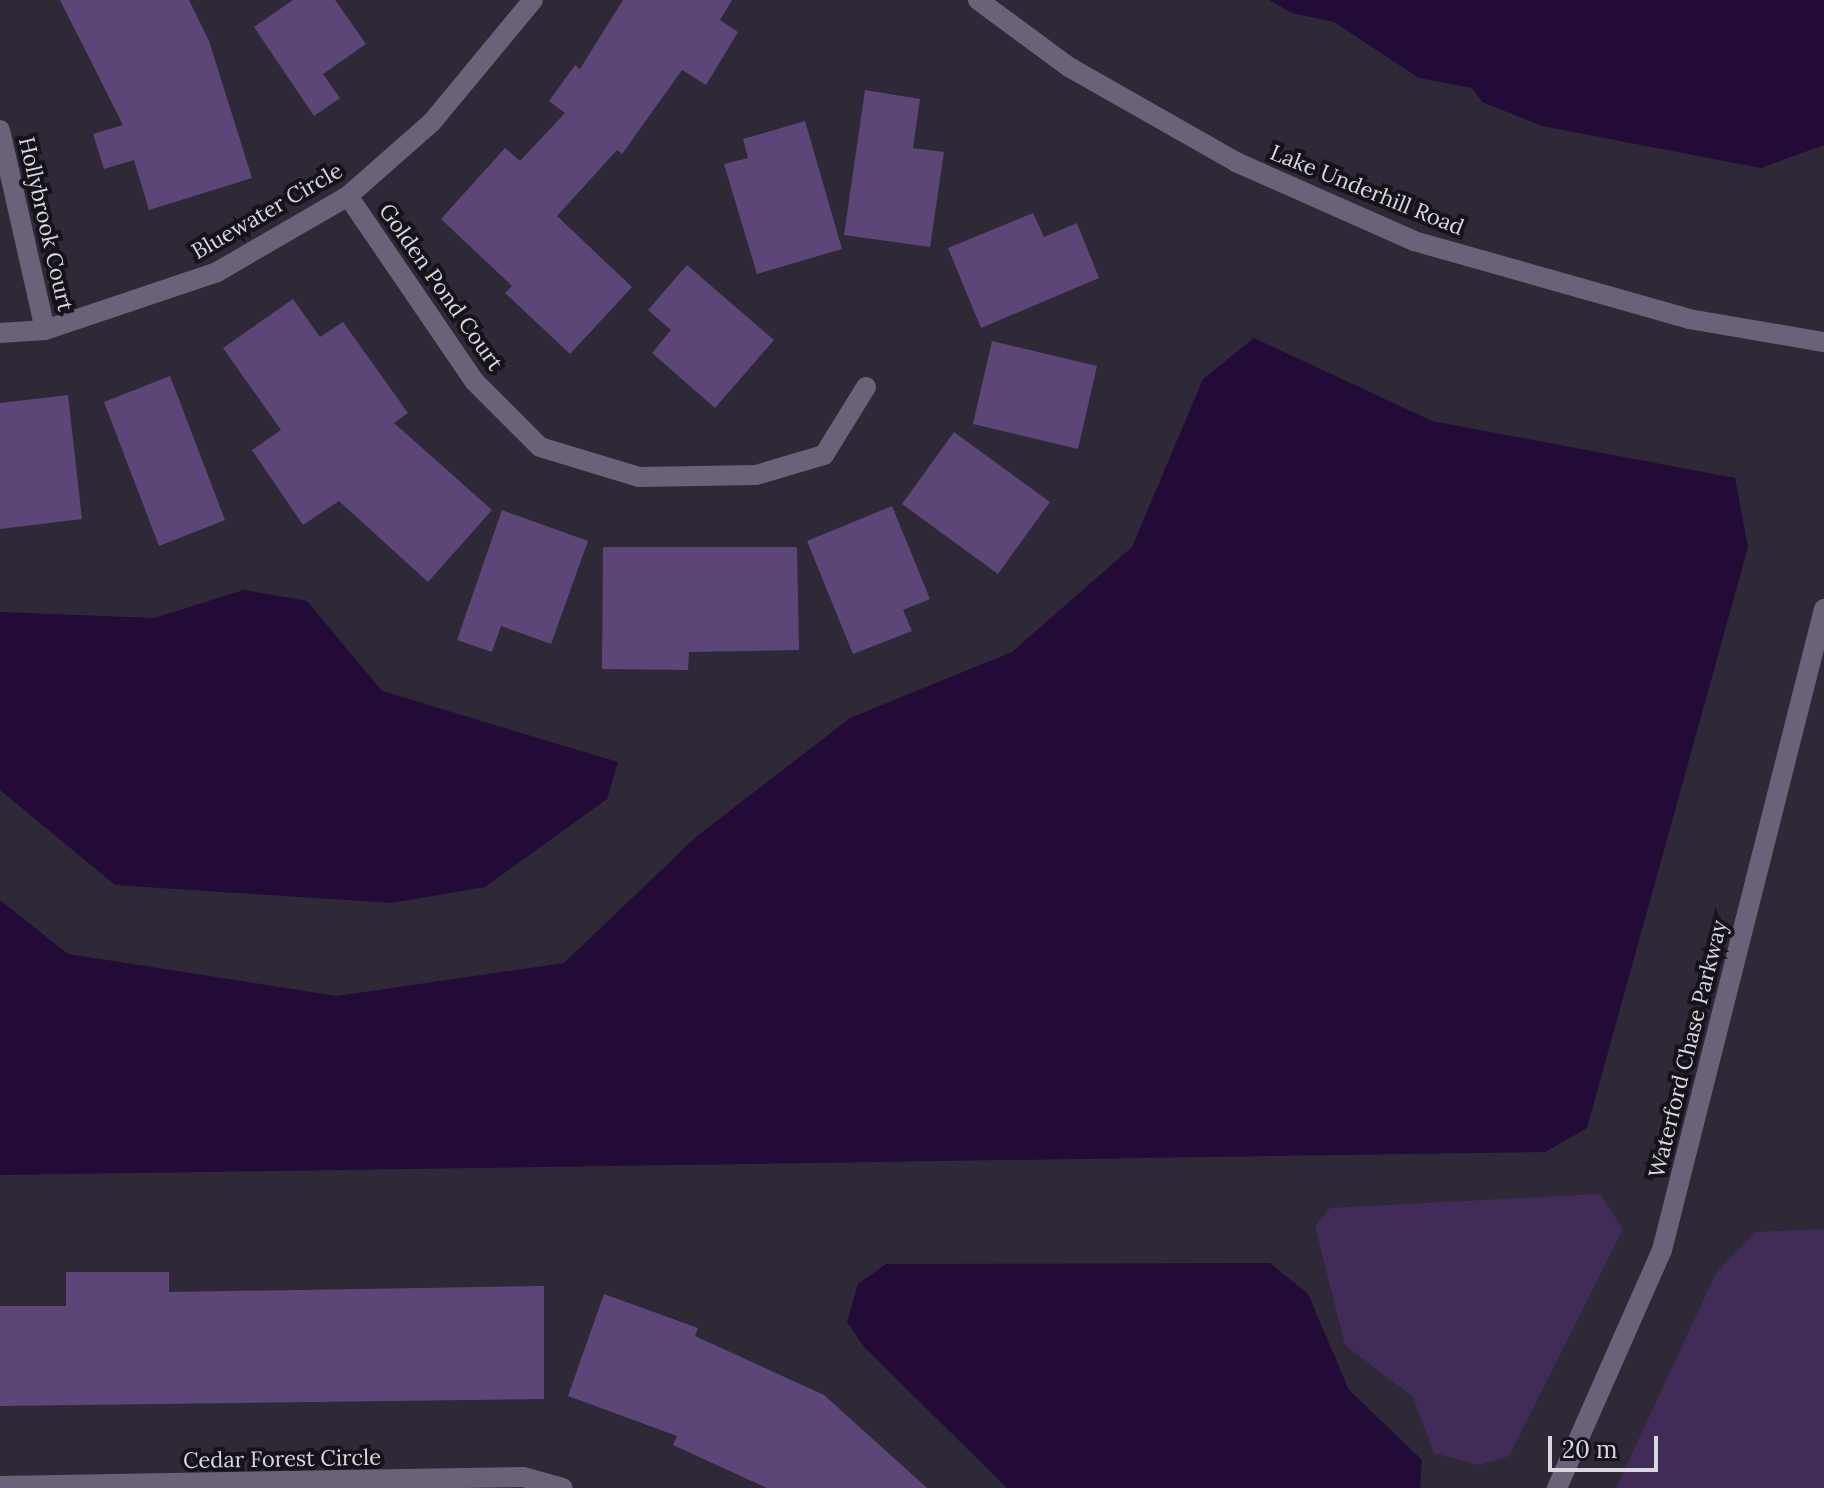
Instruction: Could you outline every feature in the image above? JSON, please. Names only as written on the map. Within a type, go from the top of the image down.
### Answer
[{"type":"street","name":"Bluewater Circle","points":[[0,333],[45,330],[217,272],[348,196],[432,122],[533,0]]},
{"type":"street","name":"Lake Underhill Road","points":[[978,0],[1069,67],[1236,162],[1414,241],[1689,319],[1824,342]]},
{"type":"street","name":"Hollybrook Court","points":[[0,130],[45,330]]},
{"type":"street","name":"Golden Pond Court","points":[[348,196],[474,381],[540,447],[639,477],[756,475],[824,455],[866,387]]},
{"type":"street","name":"Waterford Chase Parkway","points":[[1557,1488],[1662,1250],[1824,609]]},
{"type":"street","name":"Cedar Forest Circle","points":[[0,1486],[523,1477],[563,1488]]},
{"type":"shaded area","points":[[1269,0],[1824,0],[1824,145],[1761,168],[1542,126],[1482,102],[1472,88],[1419,78],[1334,22],[1292,13]]},
{"type":"shaded area","points":[[1254,338],[1432,421],[1735,478],[1748,547],[1587,1128],[1545,1152],[0,1175],[0,900],[68,954],[337,996],[564,963],[696,837],[850,718],[1012,652],[1132,547],[1203,379]]},
{"type":"shaded area","points":[[244,590],[307,601],[382,691],[618,762],[607,799],[485,887],[392,903],[115,885],[0,790],[0,612],[154,618]]},
{"type":"shaded area","points":[[1600,1194],[1623,1229],[1509,1456],[1479,1465],[1434,1453],[1413,1397],[1345,1345],[1315,1226],[1330,1208]]},
{"type":"shaded area","points":[[1824,1229],[1824,1488],[1616,1488],[1716,1273],[1755,1232]]},
{"type":"shaded area","points":[[1270,1263],[1308,1294],[1349,1390],[1422,1460],[1420,1488],[1007,1488],[864,1347],[847,1322],[858,1284],[886,1264]]},
{"type":"building","points":[[60,0],[189,0],[209,41],[252,178],[149,210],[134,160],[104,169],[93,134],[123,125]]},
{"type":"building","points":[[293,0],[335,0],[366,44],[323,74],[340,98],[314,116],[254,27]]},
{"type":"building","points":[[623,0],[732,0],[720,20],[738,32],[706,85],[682,70],[622,154],[617,150],[557,216],[632,287],[570,354],[505,293],[512,286],[441,219],[505,148],[520,161],[565,113],[549,101],[575,65],[580,69]]},
{"type":"building","points":[[865,90],[920,99],[913,148],[944,152],[930,247],[844,235]]},
{"type":"building","points":[[805,121],[842,249],[757,274],[724,164],[748,158],[743,139]]},
{"type":"building","points":[[1033,213],[1044,237],[1077,223],[1099,278],[981,328],[948,248]]},
{"type":"building","points":[[687,265],[774,340],[715,408],[652,353],[671,330],[648,310]]},
{"type":"building","points":[[293,299],[320,337],[343,322],[408,413],[394,423],[492,510],[428,582],[339,501],[303,525],[252,450],[281,430],[223,348]]},
{"type":"building","points":[[992,341],[1097,366],[1078,449],[973,424]]},
{"type":"building","points":[[170,376],[225,520],[159,546],[104,402]]},
{"type":"building","points":[[68,395],[82,519],[0,529],[0,403]]},
{"type":"building","points":[[954,432],[1050,502],[998,574],[902,504]]},
{"type":"building","points":[[892,506],[930,599],[903,610],[912,631],[853,654],[807,541]]},
{"type":"building","points":[[502,510],[588,541],[551,644],[501,626],[492,652],[457,640]]},
{"type":"building","points":[[603,547],[797,547],[799,650],[689,652],[688,670],[602,669]]},
{"type":"building","points":[[66,1272],[169,1272],[169,1292],[544,1286],[544,1399],[0,1406],[0,1306],[66,1306]]},
{"type":"building","points":[[604,1294],[698,1328],[695,1336],[824,1395],[927,1488],[767,1488],[673,1445],[677,1436],[568,1396]]}]
